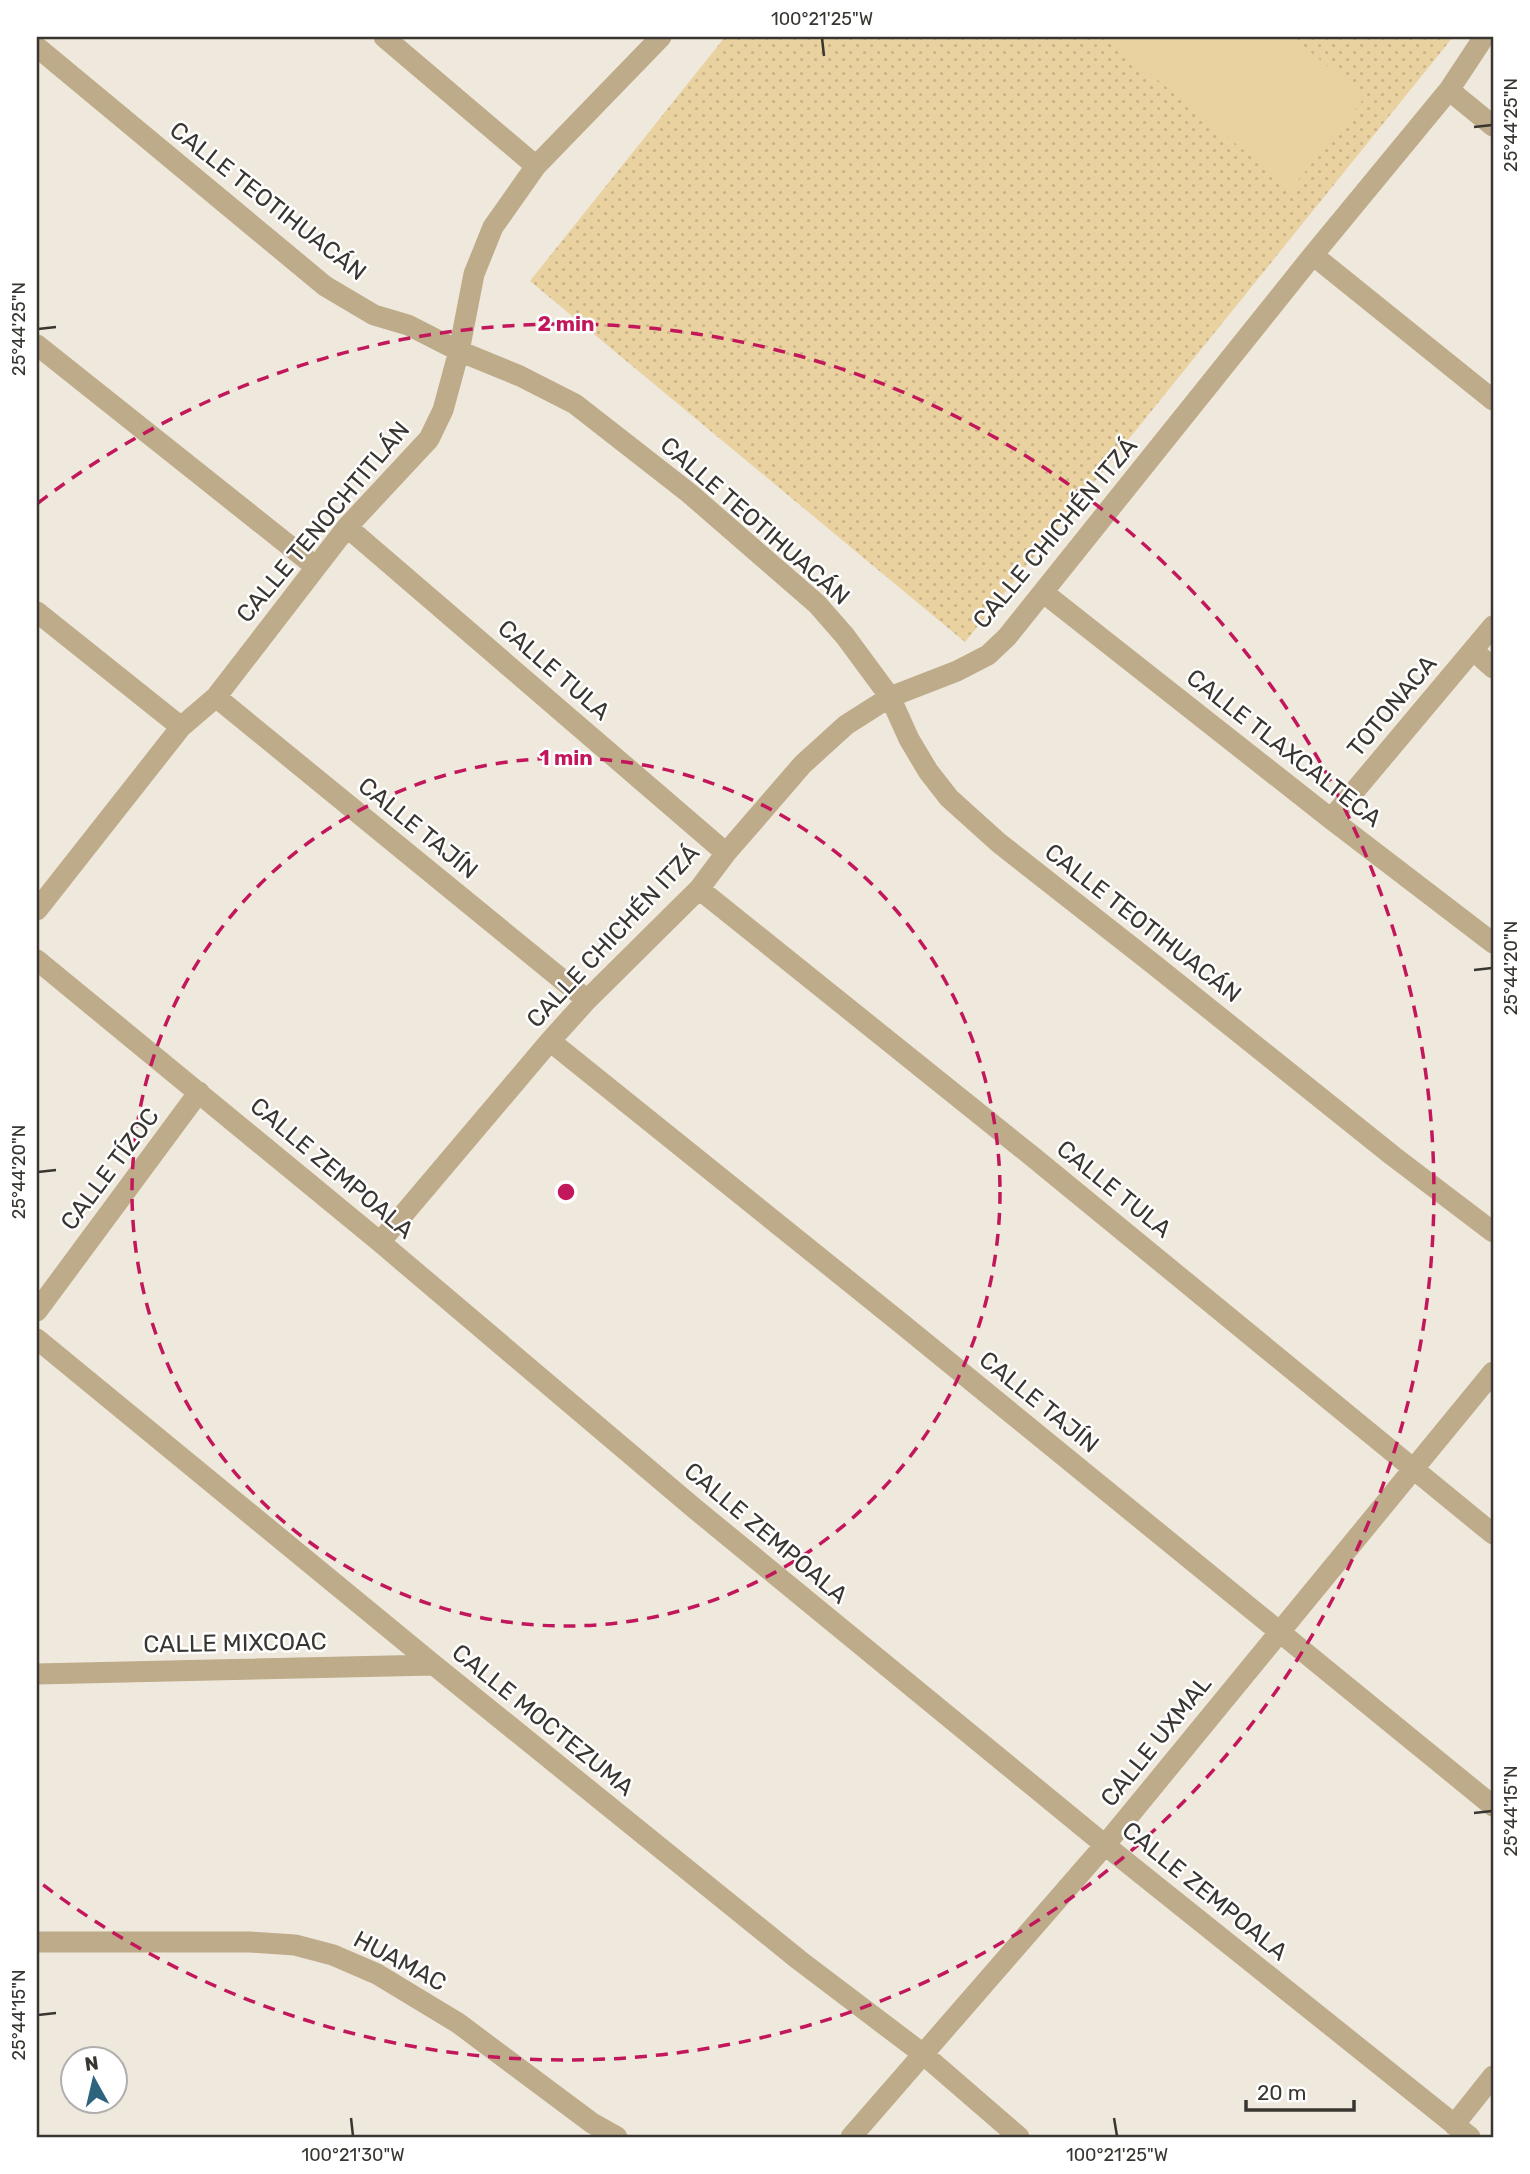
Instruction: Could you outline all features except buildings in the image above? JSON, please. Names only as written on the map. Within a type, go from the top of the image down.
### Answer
[{"type":"street","points":[[384,37],[536,166]]},
{"type":"street","name":"CALLE TENOCHTITLÁN","points":[[37,910],[181,727],[216,697],[347,527],[429,439],[443,410],[474,274],[494,228],[536,166],[662,37]]},
{"type":"street","name":"CALLE CHICHÉN ITZÁ","points":[[380,1242],[550,1041],[587,1000],[699,889],[726,853],[803,764],[846,725],[890,697],[957,671],[988,655],[1007,637],[1449,90],[1484,37]]},
{"type":"street","name":"CALLE TEOTIHUACÁN","points":[[37,47],[325,286],[374,315],[408,325],[458,351],[520,376],[575,404],[689,493],[817,604],[845,636],[890,697],[909,739],[928,771],[949,798],[989,834],[1393,1157],[1493,1232]]},
{"type":"street","points":[[1449,90],[1493,126]]},
{"type":"street","points":[[1313,255],[1493,400]]},
{"type":"street","points":[[37,345],[316,567]]},
{"type":"street","name":"CALLE TULA","points":[[347,527],[726,853]]},
{"type":"street","name":"CALLE TLAXCALTECA","points":[[1044,593],[1493,943]]},
{"type":"street","points":[[37,612],[181,727]]},
{"type":"street","name":"TOTONACA","points":[[1331,819],[1493,626]]},
{"type":"street","points":[[1474,650],[1493,668]]},
{"type":"street","name":"CALLE TAJÍN","points":[[216,697],[587,1000]]},
{"type":"street","name":"CALLE TULA","points":[[699,889],[1416,1468],[1493,1534]]},
{"type":"street","name":"CALLE ZEMPOALA","points":[[37,960],[380,1242],[694,1508],[1105,1845],[1462,2131]]},
{"type":"street","name":"CALLE TAJÍN","points":[[550,1041],[1493,1806]]},
{"type":"street","name":"CALLE TÍZOC","points":[[37,1311],[200,1092]]},
{"type":"street","name":"CALLE MOCTEZUMA","points":[[37,1339],[799,1961],[923,2054],[1019,2137]]},
{"type":"street","name":"CALLE UXMAL","points":[[851,2137],[1105,1845],[1493,1371]]},
{"type":"street","name":"CALLE MIXCOAC","points":[[37,1674],[434,1665]]},
{"type":"street","name":"HUAMAC","points":[[37,1942],[250,1942],[295,1945],[333,1955],[377,1974],[458,2023],[592,2123],[617,2137]]},
{"type":"street","points":[[1462,2131],[1493,2076]]},
{"type":"green space","points":[[725,37],[1453,37],[965,642],[530,281]]},
{"type":"green space","points":[[1105,37],[1292,37],[1365,97],[1291,189]]},
{"type":"green space","points":[[337,2136],[338,2137],[37,2137]]}]
